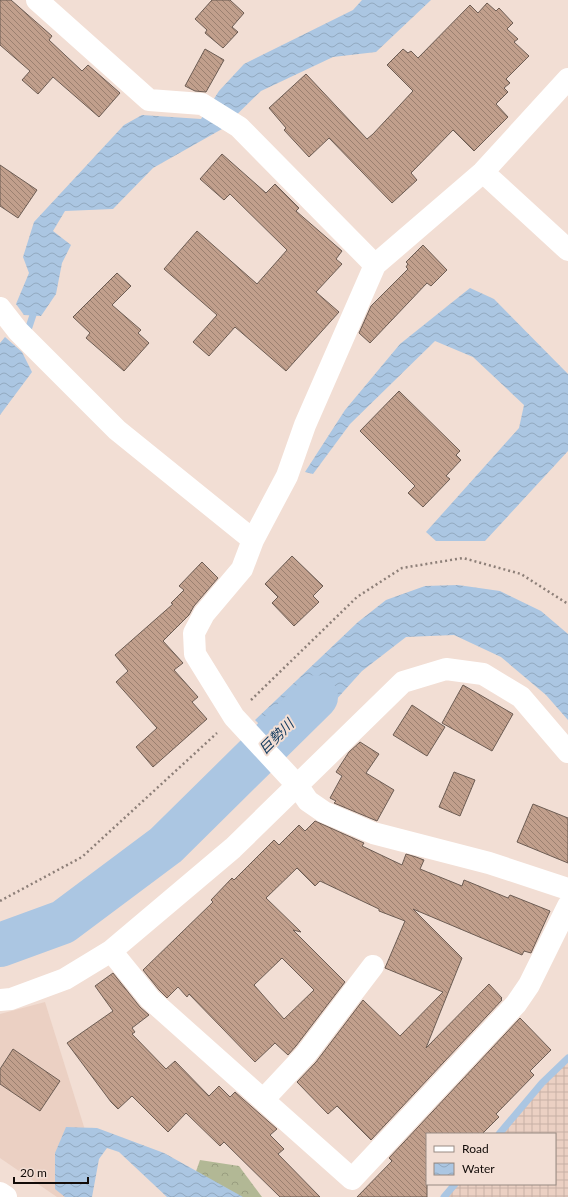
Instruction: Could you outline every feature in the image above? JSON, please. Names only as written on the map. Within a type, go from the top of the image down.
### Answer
[{"type":"street","points":[[37,0],[149,100],[202,104],[239,127],[374,265]]},
{"type":"street","points":[[568,79],[483,172],[374,265],[305,425],[287,476],[253,540],[242,569],[204,614],[194,633],[195,654],[234,717],[297,785],[308,801],[324,812],[373,833],[489,863],[568,890]]},
{"type":"street","points":[[483,172],[568,250]]},
{"type":"street","points":[[0,308],[24,336],[117,430],[253,540]]},
{"type":"street","points":[[0,1000],[11,999],[65,979],[111,952],[233,848],[404,682],[446,669],[483,674],[521,697],[568,752]]},
{"type":"street","points":[[111,952],[150,999],[352,1179],[516,1004],[529,985],[568,906]]},
{"type":"street","points":[[263,1100],[306,1054],[373,966]]},
{"type":"street","points":[[0,1193],[6,1197]]},
{"type":"path","points":[[0,901],[82,857],[234,717],[357,597],[402,568],[463,558],[521,574],[568,604]]},
{"type":"shaded area","points":[[45,1002],[90,1146],[69,1197],[57,1197],[0,1158],[0,1014]]},
{"type":"shaded area","points":[[568,1058],[568,1197],[444,1197],[454,1185],[556,1185],[556,1133],[500,1133],[542,1083]]},
{"type":"green space","points":[[200,1160],[239,1166],[262,1197],[187,1197]]},
{"type":"water","points":[[362,0],[431,0],[376,52],[333,57],[261,91],[222,129],[153,168],[113,209],[65,211],[53,231],[71,245],[62,263],[56,294],[41,316],[24,315],[16,304],[29,273],[23,257],[34,222],[124,125],[142,115],[201,119],[219,91],[244,64],[353,10]]},
{"type":"water","points":[[470,288],[494,299],[568,374],[568,451],[485,541],[436,541],[426,532],[519,428],[524,405],[473,357],[435,341],[350,424],[313,474],[305,472],[345,410],[400,344]]},
{"type":"water","points":[[5,337],[22,352],[32,372],[0,415],[0,343]]},
{"type":"water","points":[[458,585],[500,591],[541,611],[568,634],[568,720],[546,695],[501,657],[454,635],[406,637],[362,671],[288,753],[255,720],[358,622],[386,600],[425,586]]},
{"type":"water","points":[[66,1127],[97,1128],[164,1153],[243,1197],[167,1197],[119,1152],[107,1148],[99,1159],[92,1197],[65,1197],[55,1189],[55,1153]]},
{"type":"building","points":[[0,0],[11,0],[52,36],[49,40],[82,71],[88,65],[120,93],[99,117],[53,77],[38,94],[22,80],[30,71],[0,45]]},
{"type":"building","points":[[212,0],[230,0],[244,13],[232,27],[238,32],[223,48],[205,33],[207,30],[195,19]]},
{"type":"building","points":[[487,3],[496,11],[499,8],[513,23],[507,29],[518,39],[514,42],[529,56],[506,79],[510,83],[504,88],[508,92],[496,104],[508,117],[474,151],[453,130],[411,173],[417,180],[392,203],[329,138],[309,157],[284,130],[286,128],[269,108],[306,74],[367,139],[413,91],[387,65],[403,49],[408,53],[411,51],[418,58],[470,5],[478,13]]},
{"type":"building","points":[[205,49],[224,60],[206,92],[195,91],[185,86]]},
{"type":"building","points":[[222,154],[266,193],[275,184],[299,208],[296,211],[342,251],[336,259],[342,264],[316,292],[339,312],[286,371],[235,327],[209,356],[193,342],[217,315],[164,269],[197,231],[257,284],[287,250],[230,194],[224,200],[200,179]]},
{"type":"building","points":[[0,165],[37,190],[18,218],[0,206]]},
{"type":"building","points":[[423,245],[447,270],[431,286],[427,283],[370,343],[359,333],[371,306],[408,269],[406,267],[408,264],[406,262]]},
{"type":"building","points":[[117,273],[131,286],[112,305],[141,330],[138,333],[149,343],[124,371],[86,338],[90,333],[73,317]]},
{"type":"building","points":[[399,391],[460,451],[456,455],[461,460],[446,476],[450,479],[423,507],[408,493],[415,486],[360,431]]},
{"type":"building","points":[[292,556],[323,586],[313,596],[319,602],[294,626],[272,603],[278,597],[265,584]]},
{"type":"building","points":[[202,562],[218,578],[194,606],[189,615],[163,641],[183,663],[174,670],[198,697],[192,702],[207,719],[153,767],[136,747],[157,728],[116,682],[128,671],[115,655],[173,604],[171,603],[184,590],[179,586]]},
{"type":"building","points":[[463,685],[513,714],[492,751],[442,723]]},
{"type":"building","points":[[412,705],[445,727],[427,756],[393,735]]},
{"type":"building","points":[[360,742],[379,754],[366,773],[394,790],[377,821],[334,803],[336,801],[330,798],[342,776],[336,772],[349,752]]},
{"type":"building","points":[[454,772],[475,780],[460,816],[439,807]]},
{"type":"building","points":[[533,804],[568,818],[568,863],[517,842]]},
{"type":"building","points":[[315,821],[364,843],[362,846],[402,865],[406,854],[416,857],[424,860],[420,869],[462,886],[464,880],[508,898],[510,895],[550,911],[531,953],[524,951],[522,955],[413,909],[462,958],[426,1048],[489,984],[502,998],[502,1000],[371,1140],[337,1106],[328,1114],[297,1082],[316,1062],[363,1000],[400,1036],[443,992],[385,968],[405,921],[379,911],[379,909],[320,881],[315,886],[297,868],[266,898],[301,932],[293,930],[345,982],[288,1055],[275,1043],[255,1062],[189,994],[187,997],[178,987],[167,998],[143,970],[213,902],[211,900],[232,878],[234,880],[274,840],[279,845],[299,825],[305,831]],"holes":[[[282,958],[314,990],[284,1019],[254,985]]]},
{"type":"building","points":[[113,973],[140,1007],[149,1015],[132,1028],[135,1032],[132,1034],[166,1069],[175,1061],[209,1096],[219,1086],[230,1097],[235,1092],[277,1129],[270,1135],[284,1149],[278,1154],[320,1197],[280,1197],[224,1142],[220,1146],[186,1113],[168,1132],[132,1096],[118,1109],[111,1102],[67,1043],[113,1011],[95,986]]},
{"type":"building","points":[[520,1018],[551,1050],[530,1071],[534,1075],[496,1114],[499,1117],[483,1133],[426,1133],[427,1197],[357,1197],[392,1161],[389,1158]]},
{"type":"building","points":[[13,1049],[60,1081],[40,1111],[0,1084],[0,1069]]},
{"type":"waterway","points":[[25,333],[29,327],[33,315]]},
{"type":"waterway","name":"巨勢川","points":[[0,945],[63,922],[166,845],[316,697]]},
{"type":"waterway","points":[[500,1133],[542,1083],[568,1058]]},
{"type":"waterway","points":[[444,1197],[454,1185]]}]
